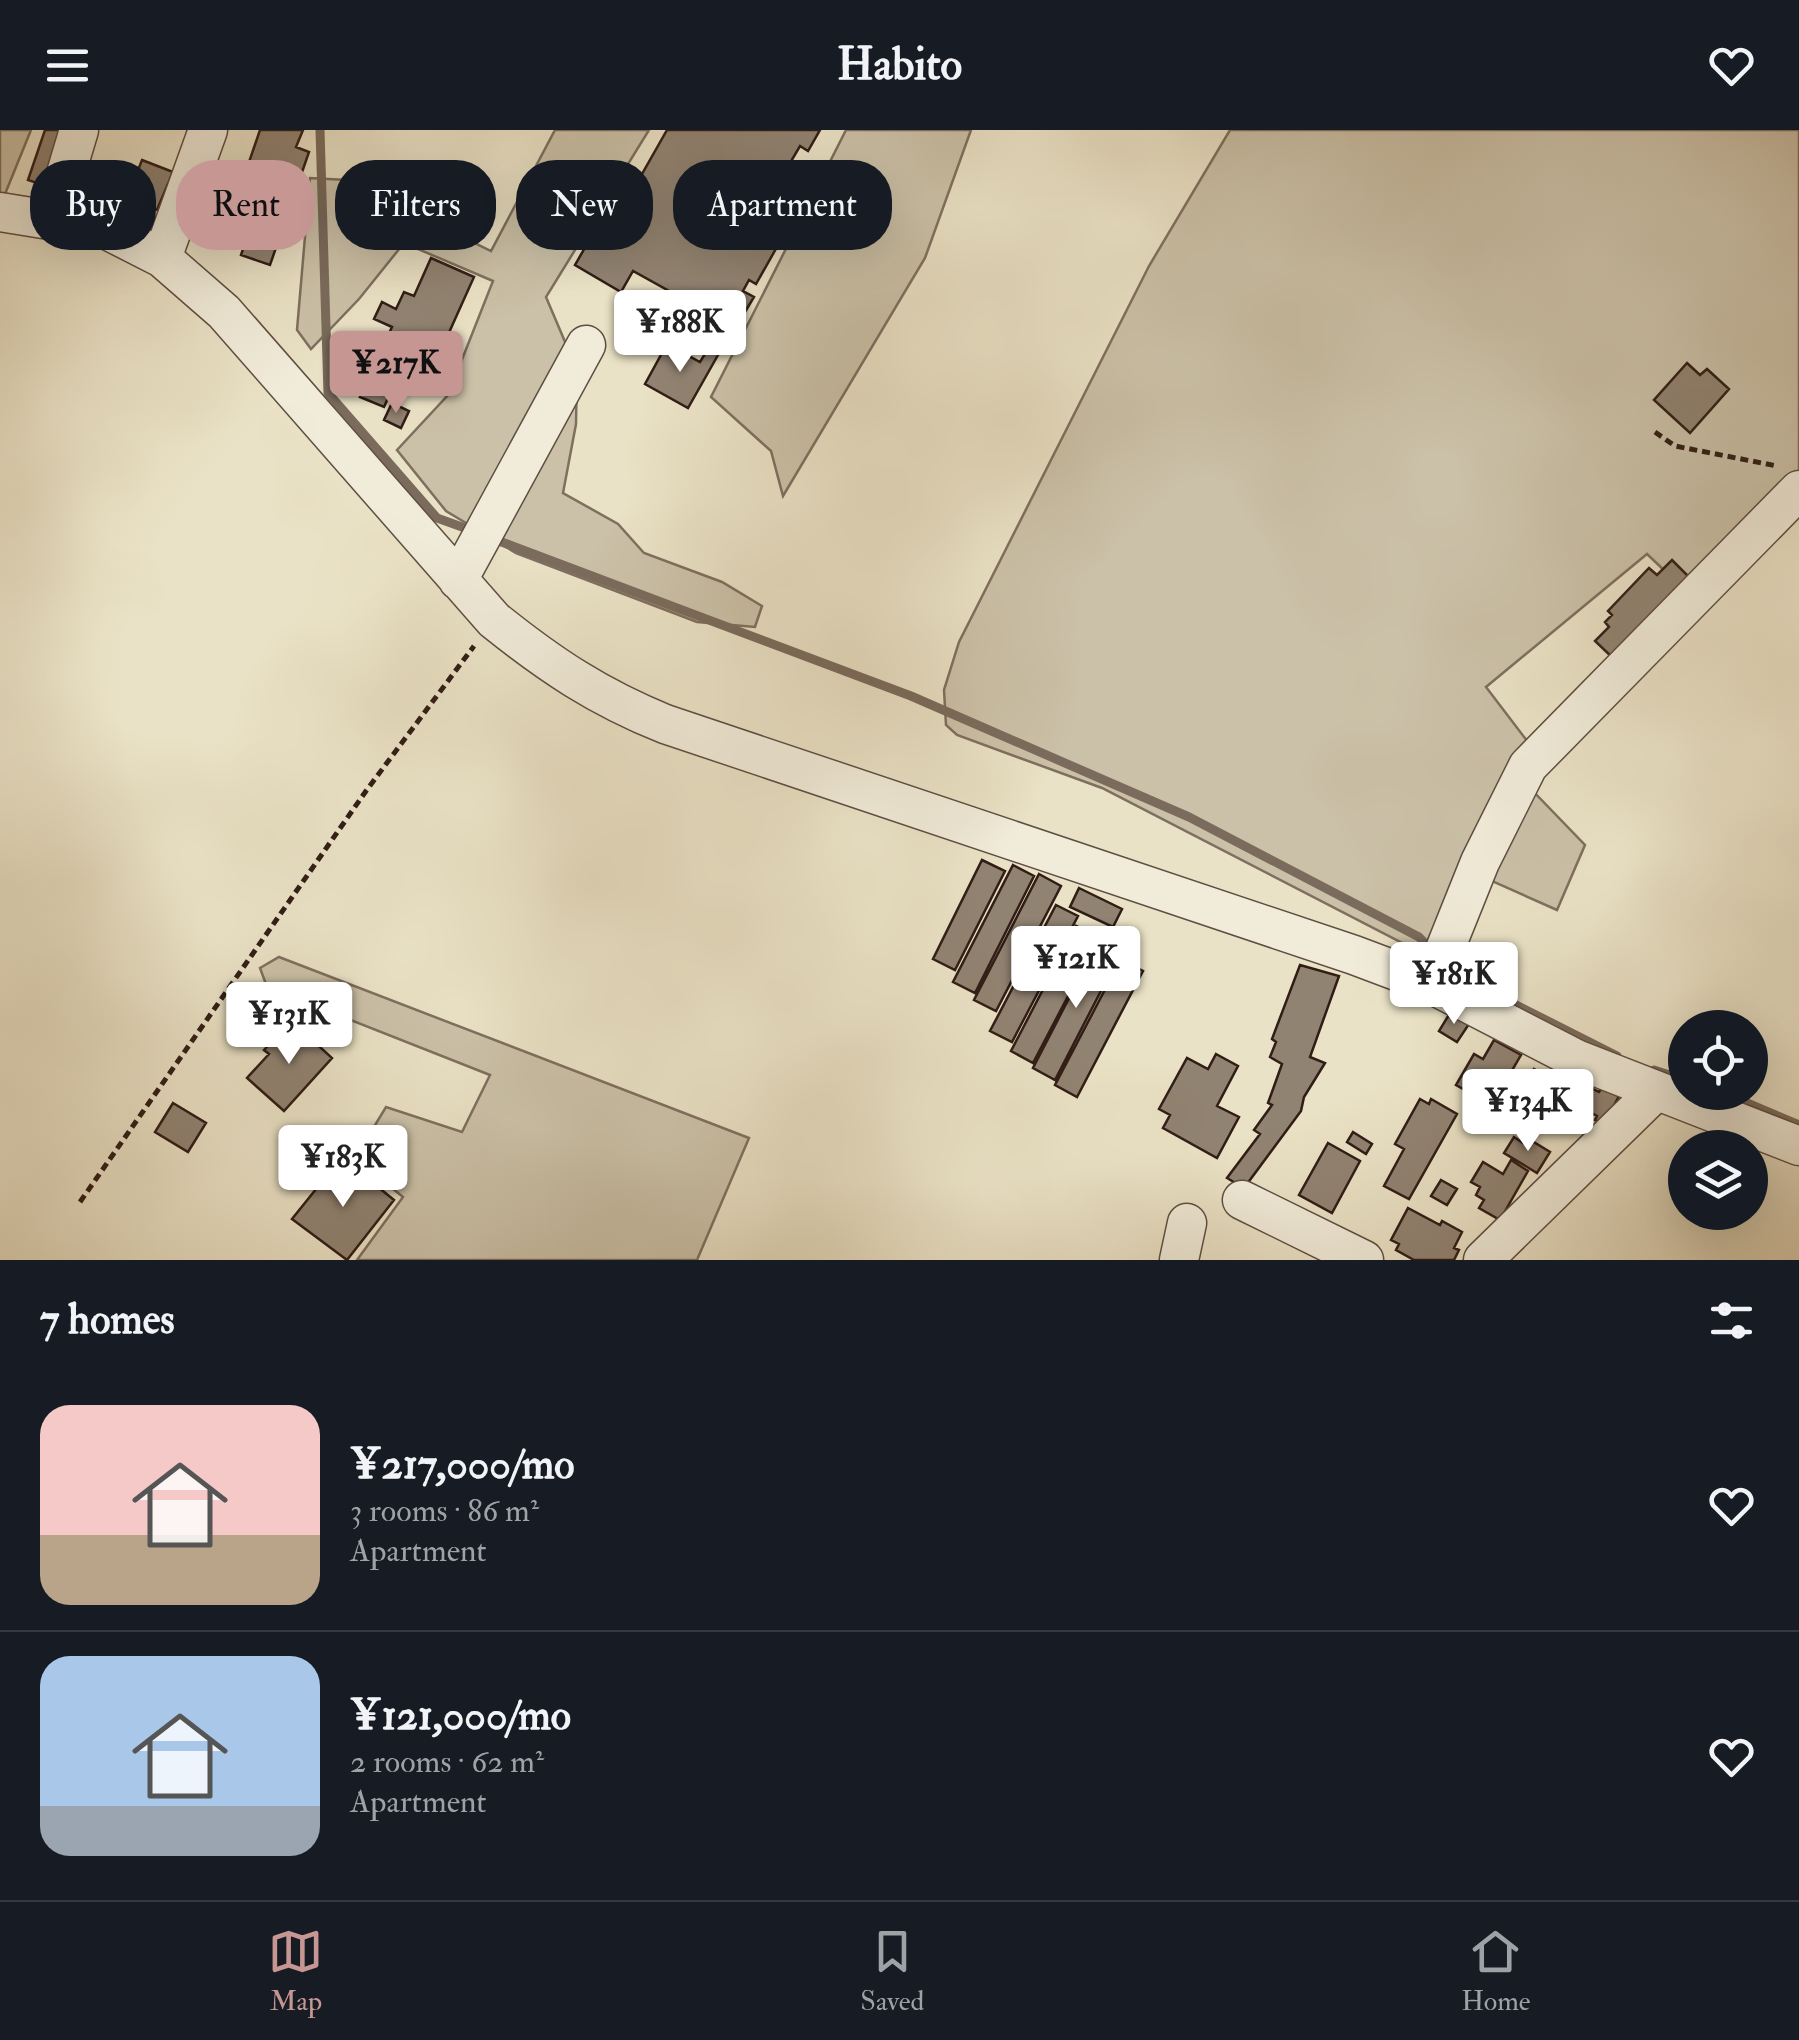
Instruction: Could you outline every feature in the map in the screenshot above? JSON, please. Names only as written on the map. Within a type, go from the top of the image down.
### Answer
[{"type":"street","points":[[69,160],[78,130]]},
{"type":"street","points":[[162,258],[208,130]]},
{"type":"street","points":[[0,212],[30,217]]},
{"type":"street","points":[[146,250],[162,258],[224,312],[494,620],[546,662],[623,707],[1430,984],[1576,1059],[1799,1146]]},
{"type":"street","points":[[458,580],[586,345]]},
{"type":"street","points":[[1430,984],[1480,862],[1528,766],[1791,479]]},
{"type":"street","points":[[1483,1260],[1656,1092]]},
{"type":"street","points":[[1242,1200],[1364,1260]]},
{"type":"street","points":[[1179,1260],[1187,1223]]},
{"type":"path","points":[[1655,432],[1675,446],[1791,479]]},
{"type":"path","points":[[80,1202],[366,790],[494,620]]},
{"type":"shaded area","points":[[0,130],[31,130],[5,194],[0,193]]},
{"type":"shaded area","points":[[555,130],[649,130],[630,160],[539,160]]},
{"type":"shaded area","points":[[846,130],[971,130],[925,258],[783,496],[771,451],[711,397],[785,250],[892,250],[892,160],[831,160]]},
{"type":"shaded area","points":[[1230,130],[1799,130],[1799,478],[1687,592],[1647,554],[1486,687],[1534,750],[1441,941],[1418,951],[1102,788],[957,735],[946,725],[944,690],[959,642],[1149,266]]},
{"type":"shaded area","points":[[315,178],[335,179],[335,250],[398,250],[311,349],[297,330],[304,250],[315,250]]},
{"type":"shaded area","points":[[516,204],[516,250],[575,250],[546,297],[577,370],[576,424],[563,493],[618,524],[644,553],[722,582],[762,606],[755,627],[697,622],[516,553],[446,511],[397,450],[448,395],[493,281],[420,250],[491,251],[496,250],[496,242]]},
{"type":"shaded area","points":[[1530,788],[1585,845],[1557,910],[1485,878]]},
{"type":"shaded area","points":[[279,957],[749,1138],[697,1260],[357,1260],[403,1197],[355,1158],[386,1107],[462,1132],[490,1075],[267,987],[260,968]]},
{"type":"building","points":[[45,130],[64,130],[54,160],[35,160]]},
{"type":"building","points":[[260,130],[303,130],[296,147],[309,152],[306,160],[250,160]]},
{"type":"building","points":[[667,130],[820,130],[808,151],[800,146],[792,160],[673,160],[673,250],[775,250],[756,284],[749,280],[743,291],[754,297],[742,317],[704,295],[693,315],[674,304],[678,296],[633,271],[621,292],[575,265],[584,250],[653,250],[653,160],[650,160]]},
{"type":"building","points":[[156,165],[173,172],[156,210]]},
{"type":"building","points":[[243,250],[275,250],[270,265],[241,255]]},
{"type":"building","points":[[431,258],[474,277],[434,366],[445,371],[440,383],[429,378],[423,391],[397,379],[384,407],[360,397],[392,327],[374,319],[382,302],[396,309],[404,292],[414,296]]},
{"type":"building","points":[[667,344],[700,362],[708,349],[718,355],[688,408],[645,384]]},
{"type":"building","points":[[1687,363],[1700,375],[1707,369],[1729,389],[1690,433],[1654,400]]},
{"type":"building","points":[[392,403],[409,411],[401,428],[384,420]]},
{"type":"building","points":[[1672,560],[1692,580],[1615,660],[1595,641],[1609,627],[1605,622],[1612,615],[1608,611],[1649,568],[1657,575]]},
{"type":"building","points":[[982,860],[1005,871],[955,970],[933,959]]},
{"type":"building","points":[[1013,865],[1034,876],[975,993],[953,982]]},
{"type":"building","points":[[1039,874],[1061,886],[996,1011],[974,1000]]},
{"type":"building","points":[[1079,888],[1122,909],[1113,927],[1070,907]]},
{"type":"building","points":[[1056,905],[1078,916],[1012,1042],[990,1031]]},
{"type":"building","points":[[1076,926],[1099,937],[1033,1063],[1011,1051]]},
{"type":"building","points":[[1098,942],[1120,954],[1055,1080],[1033,1068]]},
{"type":"building","points":[[1121,959],[1143,971],[1077,1097],[1055,1085]]},
{"type":"building","points":[[1300,965],[1339,976],[1310,1057],[1325,1063],[1304,1097],[1301,1111],[1244,1188],[1227,1178],[1260,1134],[1254,1130],[1272,1105],[1268,1103],[1282,1064],[1270,1057],[1276,1042],[1272,1039]]},
{"type":"building","points":[[1450,1013],[1469,1024],[1457,1042],[1439,1031]]},
{"type":"building","points":[[296,1025],[332,1058],[284,1111],[247,1078],[269,1054],[264,1050],[278,1035],[283,1040]]},
{"type":"building","points":[[1494,1040],[1521,1055],[1492,1105],[1456,1085],[1474,1054],[1483,1059]]},
{"type":"building","points":[[1216,1054],[1238,1066],[1217,1106],[1239,1117],[1217,1158],[1163,1128],[1170,1115],[1159,1109],[1187,1058],[1208,1069]]},
{"type":"building","points":[[1534,1069],[1560,1084],[1533,1131],[1507,1117]]},
{"type":"building","points":[[1576,1081],[1619,1096],[1604,1124],[1595,1120],[1597,1116],[1566,1100]]},
{"type":"building","points":[[1420,1099],[1429,1104],[1431,1099],[1457,1114],[1409,1199],[1384,1186],[1404,1149],[1395,1144]]},
{"type":"building","points":[[173,1103],[206,1123],[188,1152],[155,1132]]},
{"type":"building","points":[[1353,1132],[1372,1144],[1366,1154],[1347,1142]]},
{"type":"building","points":[[1514,1137],[1523,1143],[1527,1138],[1550,1152],[1537,1173],[1504,1153]]},
{"type":"building","points":[[1328,1143],[1360,1161],[1332,1213],[1299,1195]]},
{"type":"building","points":[[1511,1160],[1528,1171],[1500,1220],[1479,1208],[1484,1200],[1476,1195],[1480,1187],[1471,1182],[1483,1162],[1503,1174]]},
{"type":"building","points":[[337,1163],[346,1170],[351,1165],[394,1200],[347,1260],[292,1219]]},
{"type":"building","points":[[1441,1180],[1457,1189],[1447,1205],[1431,1196]]},
{"type":"building","points":[[1408,1208],[1462,1232],[1454,1248],[1459,1250],[1454,1260],[1414,1260],[1396,1250],[1399,1244],[1391,1240]]},
{"type":"waterway","points":[[320,130],[328,393],[437,518],[476,532]]},
{"type":"waterway","points":[[491,538],[911,696],[1189,817],[1419,937],[1435,954]]},
{"type":"waterway","points":[[1449,968],[1617,1056]]},
{"type":"waterway","points":[[1654,1070],[1668,1075]]},
{"type":"waterway","points":[[1764,1110],[1799,1125]]}]
